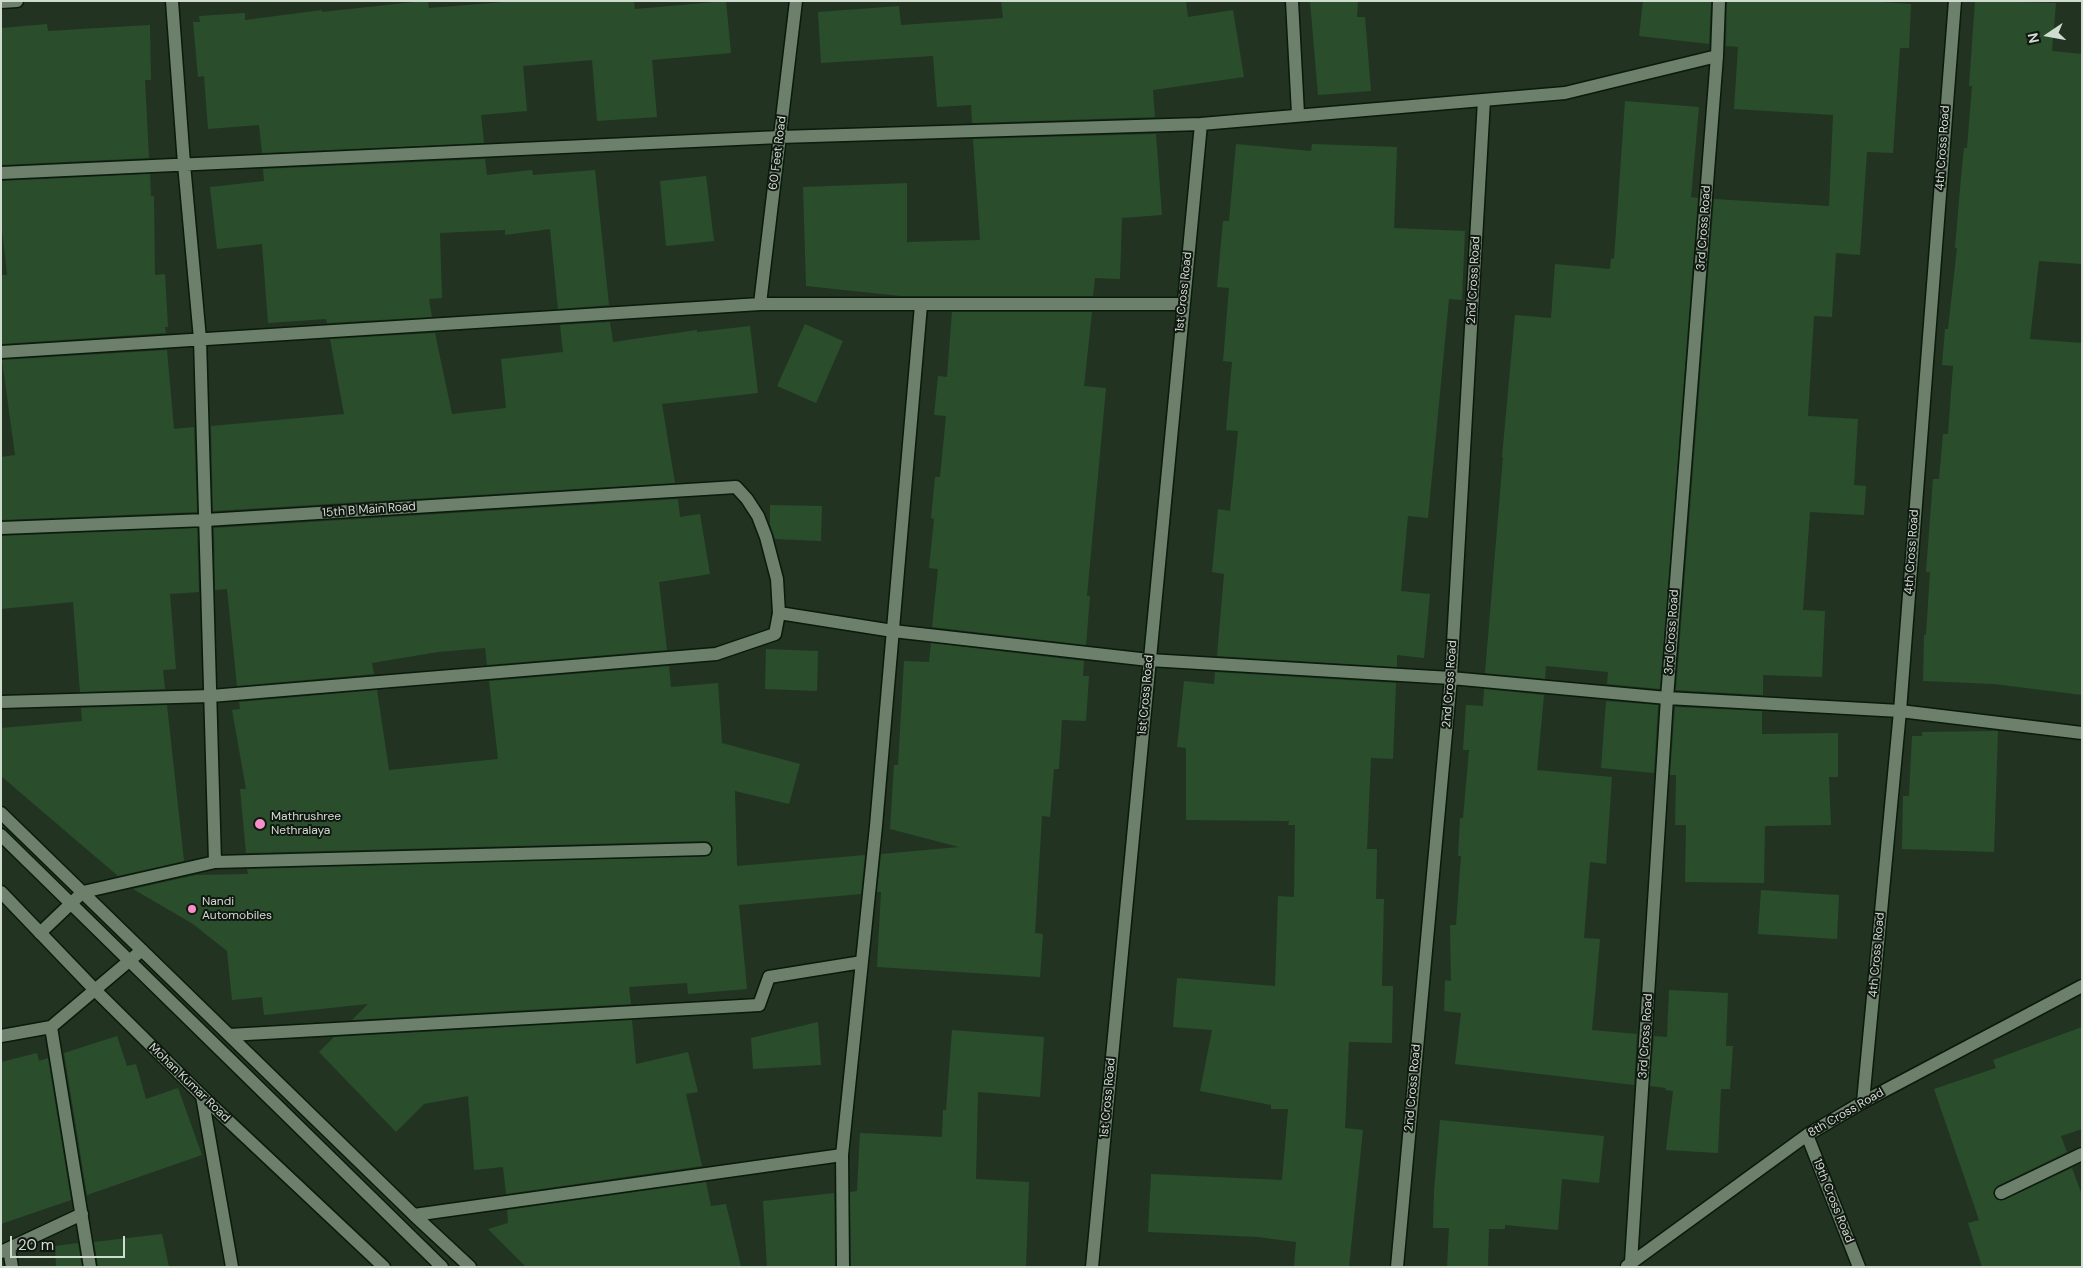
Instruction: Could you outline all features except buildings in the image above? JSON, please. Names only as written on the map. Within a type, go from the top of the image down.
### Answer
[{"type":"street","points":[[1,2],[17,1]]},
{"type":"street","points":[[172,1],[200,339],[215,862]]},
{"type":"street","name":"60 Feet Road","points":[[760,304],[796,1]]},
{"type":"street","points":[[1292,1],[1298,114]]},
{"type":"street","name":"3rd Cross Road","points":[[1629,1265],[1667,698],[1717,56],[1719,1]]},
{"type":"street","name":"4th Cross Road","points":[[1863,1102],[1900,711],[1955,1]]},
{"type":"street","points":[[1,173],[780,137],[1201,124],[1298,114],[1565,93],[1717,56]]},
{"type":"street","name":"2nd Cross Road","points":[[1397,1267],[1451,678],[1484,100]]},
{"type":"street","name":"1st Cross Road","points":[[1092,1267],[1182,304],[1201,124]]},
{"type":"street","points":[[1,352],[760,304],[1182,304]]},
{"type":"street","points":[[843,1267],[842,1155],[893,631],[921,304]]},
{"type":"street","name":"15th B Main Road","points":[[1,528],[206,520],[736,487],[747,499],[758,516],[766,537],[777,579],[778,613]]},
{"type":"street","points":[[1,702],[211,696],[716,654],[775,634],[778,613],[893,631],[1150,660],[1451,678],[1667,698],[1900,711],[2082,733]]},
{"type":"street","points":[[1,813],[414,1215],[470,1267]]},
{"type":"street","points":[[1,835],[442,1267]]},
{"type":"street","points":[[40,933],[83,892],[215,862],[705,849]]},
{"type":"street","name":"Mohan Kumar Road","points":[[1,893],[202,1096],[378,1264]]},
{"type":"street","points":[[1,1036],[51,1027],[142,950]]},
{"type":"street","points":[[229,1035],[759,1005],[769,977],[862,962]]},
{"type":"street","name":"8th Cross Road","points":[[1629,1265],[1807,1135],[1863,1102],[2082,986]]},
{"type":"street","points":[[51,1027],[90,1267]]},
{"type":"street","points":[[202,1096],[232,1267]]},
{"type":"street","name":"19th Cross Road","points":[[1807,1135],[1859,1267]]},
{"type":"street","points":[[2001,1193],[2082,1154]]},
{"type":"street","points":[[414,1215],[842,1155]]},
{"type":"street","points":[[12,1267],[5,1251],[82,1214]]},
{"type":"place","name":"Mathrushree Nethralaya","points":[[260,824]]},
{"type":"place","name":"Nandi Automobiles","points":[[192,909]]}]
